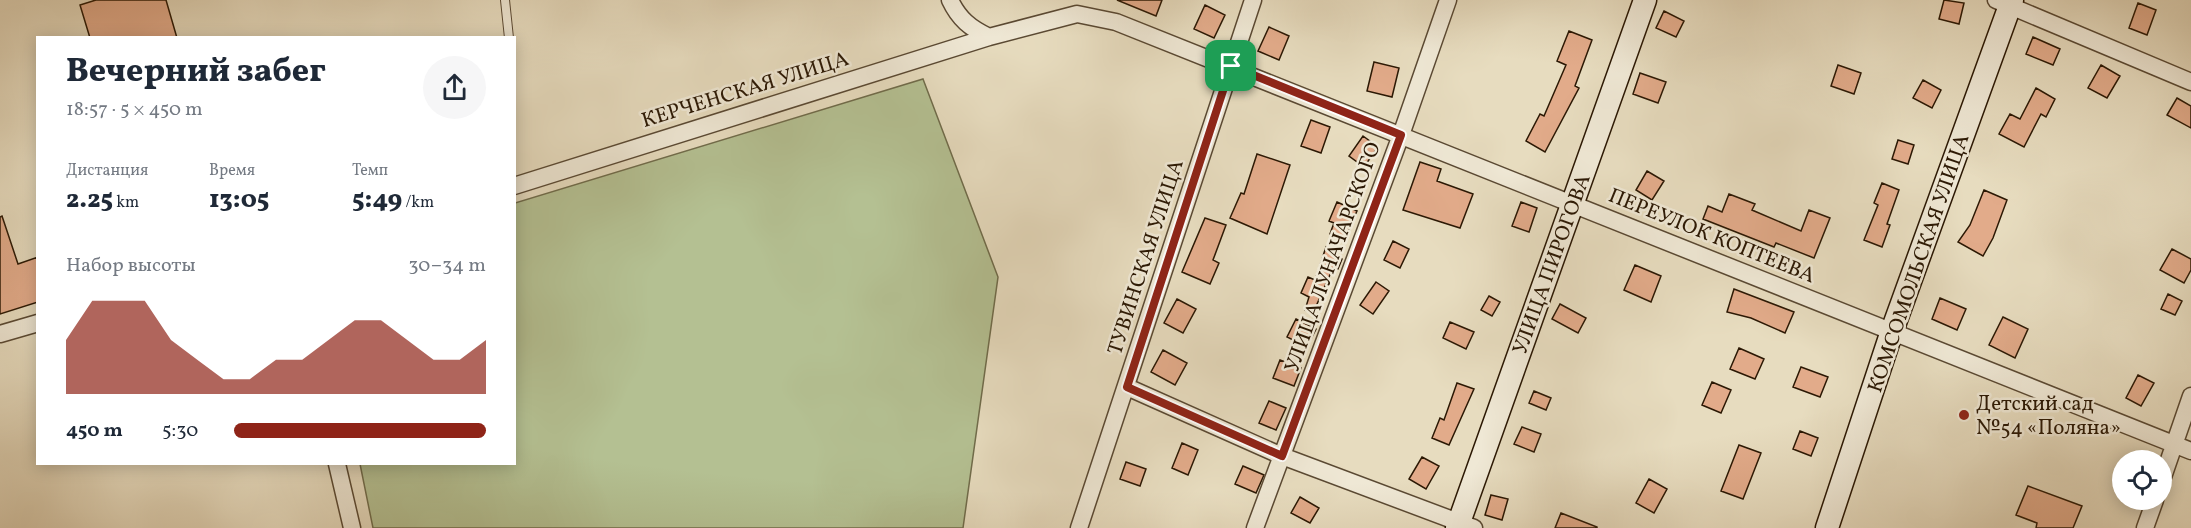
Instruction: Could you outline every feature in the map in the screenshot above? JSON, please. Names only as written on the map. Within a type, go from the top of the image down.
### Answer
[{"type":"main road","name":"УЛИЦА ПИРОГОВА","points":[[1464,526],[1573,204],[1646,0]]},
{"type":"main road","name":"КОМСОМОЛЬСКАЯ УЛИЦА","points":[[1827,528],[1892,331],[2006,2]]},
{"type":"street","points":[[950,0],[964,22],[989,37]]},
{"type":"street","name":"ТУВИНСКАЯ УЛИЦА","points":[[1079,528],[1253,0]]},
{"type":"street","name":"УЛИЦА ЛУНАЧАРСКОГО","points":[[1255,528],[1401,135],[1448,0]]},
{"type":"street","points":[[2006,2],[2191,82]]},
{"type":"street","name":"КЕРЧЕНСКАЯ УЛИЦА","points":[[516,185],[1079,7]]},
{"type":"street","name":"ПЕРЕУЛОК КОПТЕЕВА","points":[[1079,7],[2191,451]]},
{"type":"street","points":[[0,334],[36,324]]},
{"type":"street","points":[[1127,387],[1282,456],[1464,526]]},
{"type":"street","points":[[2172,450],[2191,396]]},
{"type":"street","points":[[337,465],[352,528]]},
{"type":"street","points":[[2145,528],[2151,510]]},
{"type":"lane","points":[[505,0],[509,36]]},
{"type":"green space","points":[[923,79],[998,277],[963,528],[373,528],[360,465],[516,465],[516,203]]},
{"type":"building","points":[[96,0],[166,0],[176,36],[89,36],[80,5]]},
{"type":"building","points":[[1117,0],[1162,0],[1156,16]]},
{"type":"building","points":[[1944,0],[1964,3],[1959,24],[1939,19]]},
{"type":"building","points":[[2138,3],[2156,10],[2147,35],[2129,28]]},
{"type":"building","points":[[1205,5],[1225,15],[1214,38],[1194,29]]},
{"type":"building","points":[[1664,11],[1684,21],[1676,37],[1656,28]]},
{"type":"building","points":[[1269,27],[1289,36],[1279,60],[1258,51]]},
{"type":"building","points":[[1569,31],[1592,40],[1575,86],[1579,88],[1545,152],[1526,141],[1540,114],[1544,116],[1566,65],[1557,61]]},
{"type":"building","points":[[2033,37],[2060,49],[2053,65],[2026,54]]},
{"type":"building","points":[[1374,62],[1399,68],[1392,97],[1367,91]]},
{"type":"building","points":[[1838,65],[1861,73],[1854,94],[1831,86]]},
{"type":"building","points":[[2101,65],[2120,76],[2107,98],[2088,88]]},
{"type":"building","points":[[1640,73],[1666,82],[1658,103],[1633,94]]},
{"type":"building","points":[[1923,80],[1941,90],[1932,108],[1913,98]]},
{"type":"building","points":[[2036,88],[2055,99],[2046,117],[2041,114],[2024,147],[1999,134],[2010,114],[2020,119]]},
{"type":"building","points":[[2177,98],[2191,106],[2191,128],[2167,115]]},
{"type":"building","points":[[1311,120],[1330,127],[1321,153],[1301,146]]},
{"type":"building","points":[[1363,136],[1378,147],[1364,167],[1349,156]]},
{"type":"building","points":[[1898,140],[1914,145],[1908,164],[1892,159]]},
{"type":"building","points":[[1257,154],[1290,165],[1267,234],[1230,218],[1241,193],[1244,194]]},
{"type":"building","points":[[1420,162],[1441,169],[1437,181],[1473,194],[1460,228],[1403,210]]},
{"type":"building","points":[[1647,171],[1664,181],[1652,200],[1636,190]]},
{"type":"building","points":[[1882,183],[1899,190],[1882,247],[1864,240],[1878,205],[1874,203]]},
{"type":"building","points":[[1984,190],[2007,200],[1993,238],[1983,256],[1958,242],[1970,225]]},
{"type":"building","points":[[1729,194],[1755,204],[1752,210],[1801,231],[1809,210],[1830,218],[1814,258],[1776,243],[1774,247],[1703,219],[1708,206],[1722,212]]},
{"type":"building","points":[[1337,202],[1357,211],[1344,241],[1330,234],[1334,223],[1329,221]]},
{"type":"building","points":[[1521,202],[1537,208],[1529,232],[1512,226]]},
{"type":"building","points":[[2,216],[18,264],[36,258],[36,303],[0,314],[0,217]]},
{"type":"building","points":[[1205,218],[1226,225],[1213,260],[1219,263],[1210,284],[1182,272]]},
{"type":"building","points":[[1393,241],[1409,249],[1400,268],[1384,260]]},
{"type":"building","points":[[1326,247],[1342,259],[1338,269],[1333,268],[1313,313],[1305,310],[1309,297],[1301,293],[1308,277],[1315,280]]},
{"type":"building","points":[[2172,249],[2191,259],[2191,270],[2184,283],[2160,270]]},
{"type":"building","points":[[1635,265],[1661,276],[1651,302],[1624,290]]},
{"type":"building","points":[[1376,282],[1389,291],[1373,314],[1360,305]]},
{"type":"building","points":[[1734,289],[1794,312],[1785,333],[1751,318],[1727,312]]},
{"type":"building","points":[[2168,294],[2182,301],[2175,315],[2161,309]]},
{"type":"building","points":[[1489,296],[1500,302],[1492,316],[1481,310]]},
{"type":"building","points":[[1940,298],[1966,309],[1957,330],[1932,319]]},
{"type":"building","points":[[1177,299],[1196,309],[1183,333],[1164,323]]},
{"type":"building","points":[[1560,304],[1586,318],[1578,333],[1552,319]]},
{"type":"building","points":[[2003,317],[2028,329],[2015,358],[1989,345]]},
{"type":"building","points":[[1296,319],[1316,329],[1307,347],[1287,337]]},
{"type":"building","points":[[1450,322],[1474,332],[1466,349],[1443,338]]},
{"type":"building","points":[[1739,348],[1764,359],[1755,379],[1730,369]]},
{"type":"building","points":[[1163,350],[1187,363],[1175,385],[1151,372]]},
{"type":"building","points":[[1280,360],[1301,368],[1294,386],[1273,378]]},
{"type":"building","points":[[1801,367],[1828,377],[1820,397],[1793,387]]},
{"type":"building","points":[[2138,375],[2154,383],[2141,406],[2126,398]]},
{"type":"building","points":[[1712,382],[1731,390],[1721,413],[1702,405]]},
{"type":"building","points":[[1457,383],[1474,389],[1449,445],[1432,438],[1440,418],[1444,420]]},
{"type":"building","points":[[1534,391],[1551,398],[1546,410],[1529,403]]},
{"type":"building","points":[[1269,401],[1286,408],[1276,430],[1259,423]]},
{"type":"building","points":[[1522,427],[1541,434],[1534,452],[1514,444]]},
{"type":"building","points":[[1800,431],[1818,438],[1811,456],[1793,449]]},
{"type":"building","points":[[1182,443],[1198,450],[1188,475],[1172,468]]},
{"type":"building","points":[[1739,445],[1761,453],[1743,499],[1721,491]]},
{"type":"building","points":[[1422,457],[1439,466],[1426,489],[1409,479]]},
{"type":"building","points":[[1126,462],[1146,469],[1140,486],[1120,479]]},
{"type":"building","points":[[1243,466],[1264,475],[1256,493],[1235,484]]},
{"type":"building","points":[[1649,479],[1667,489],[1654,513],[1636,503]]},
{"type":"building","points":[[2028,486],[2082,506],[2073,528],[2036,528],[2037,523],[2016,515]]},
{"type":"building","points":[[1491,495],[1508,499],[1502,520],[1485,515]]},
{"type":"building","points":[[1300,497],[1319,508],[1310,523],[1291,513]]},
{"type":"building","points":[[1561,513],[1597,527],[1597,528],[1555,528]]},
{"type":"place","name":"Детский сад №54 «Поляна»","points":[[1964,415]]},
{"type":"route","points":[[1231,66],[1401,135],[1282,456],[1127,387],[1231,66]]}]
